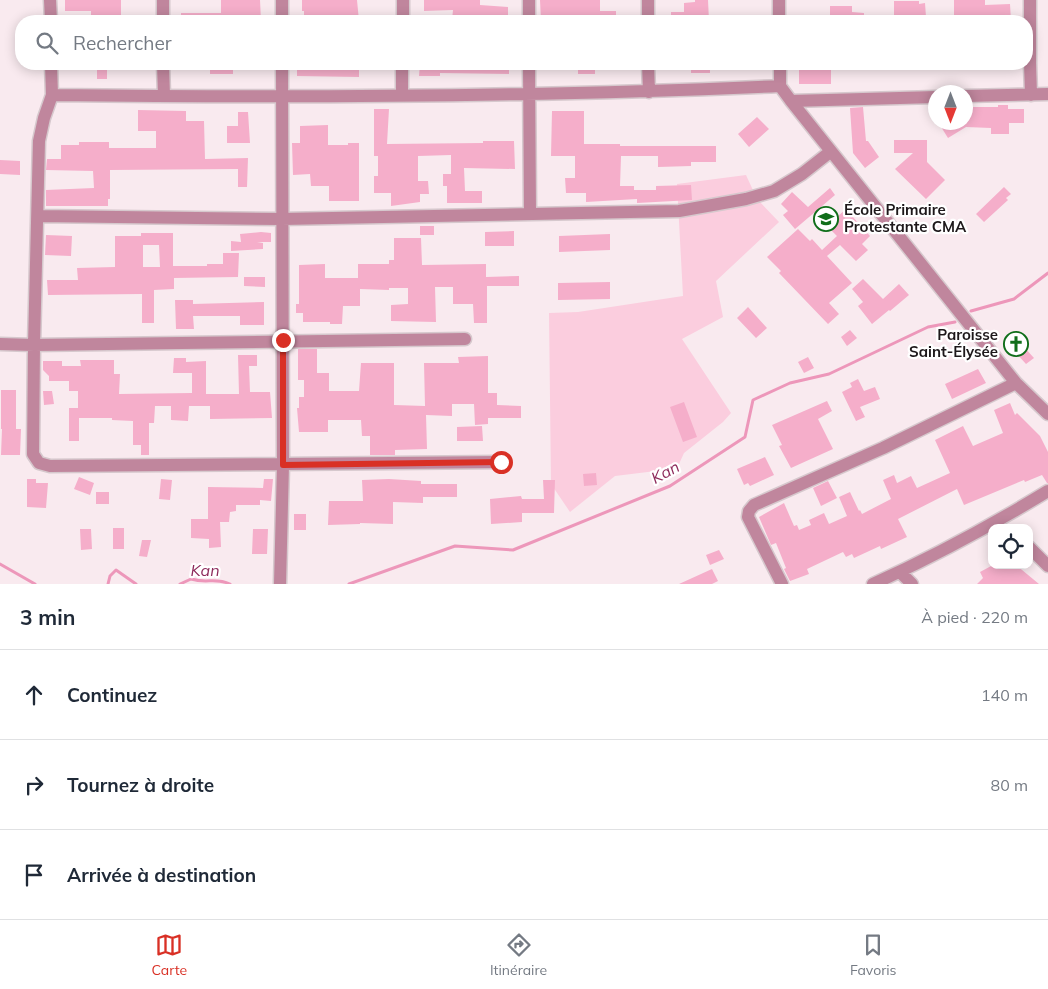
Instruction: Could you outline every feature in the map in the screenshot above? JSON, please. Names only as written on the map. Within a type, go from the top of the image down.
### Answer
[{"type":"street","points":[[50,0],[51,15]]},
{"type":"street","points":[[163,0],[163,15]]},
{"type":"street","points":[[282,0],[282,15]]},
{"type":"street","points":[[402,0],[402,15]]},
{"type":"street","points":[[529,0],[529,15]]},
{"type":"street","points":[[648,0],[648,15]]},
{"type":"street","points":[[779,0],[779,15]]},
{"type":"street","points":[[1030,0],[1030,15]]},
{"type":"street","points":[[51,70],[52,95],[38,141],[33,454],[39,462],[50,466],[501,462]]},
{"type":"street","points":[[163,70],[164,96]]},
{"type":"street","points":[[280,584],[283,465],[282,70]]},
{"type":"street","points":[[402,70],[402,95]]},
{"type":"street","points":[[530,70],[530,214]]},
{"type":"street","points":[[648,70],[649,92]]},
{"type":"street","points":[[780,70],[780,86],[791,102],[1016,383],[1048,414]]},
{"type":"street","points":[[1031,70],[1031,95]]},
{"type":"street","points":[[52,95],[530,94],[649,92],[780,86]]},
{"type":"street","points":[[973,96],[1048,94]]},
{"type":"street","points":[[791,102],[928,97]]},
{"type":"street","points":[[38,216],[282,218],[679,210],[746,199],[774,190],[802,174],[830,152]]},
{"type":"street","points":[[0,344],[465,339]]},
{"type":"street","points":[[782,584],[748,517],[749,511],[754,505],[883,448],[1016,383]]},
{"type":"street","points":[[873,584],[1006,523],[1048,491]]},
{"type":"street","points":[[1033,551],[1048,566]]},
{"type":"street","points":[[900,572],[912,584]]},
{"type":"shaded area","points":[[746,175],[757,199],[779,222],[716,281],[723,317],[682,339],[731,413],[723,422],[684,453],[679,464],[664,470],[615,476],[570,512],[551,484],[549,313],[578,312],[683,296],[677,184]]},
{"type":"building","points":[[65,0],[121,0],[121,15],[91,15],[91,11],[65,11]]},
{"type":"building","points":[[221,0],[260,0],[261,15],[181,15],[181,13],[221,13]]},
{"type":"building","points":[[302,0],[357,0],[358,15],[304,15],[304,11],[302,11]]},
{"type":"building","points":[[424,0],[480,0],[480,5],[508,7],[508,15],[452,15],[453,10],[424,11]]},
{"type":"building","points":[[540,0],[600,0],[600,11],[616,11],[616,15],[541,15]]},
{"type":"building","points":[[695,0],[708,0],[709,15],[671,15],[671,12],[684,12],[684,3],[695,2]]},
{"type":"building","points":[[954,0],[985,0],[985,5],[1010,4],[1011,15],[954,15]]},
{"type":"building","points":[[894,1],[919,1],[919,4],[925,3],[926,15],[894,15]]},
{"type":"building","points":[[830,6],[852,6],[852,12],[864,13],[864,15],[830,15]]},
{"type":"building","points":[[97,70],[107,70],[107,79],[97,79]]},
{"type":"building","points":[[210,70],[233,70],[233,74],[210,74]]},
{"type":"building","points":[[297,70],[359,70],[359,77],[297,76]]},
{"type":"building","points":[[420,70],[509,70],[509,74],[440,73],[440,76],[419,76]]},
{"type":"building","points":[[578,70],[595,70],[595,74],[578,74]]},
{"type":"building","points":[[691,70],[710,70],[710,73],[691,73]]},
{"type":"building","points":[[799,70],[831,70],[831,84],[799,84]]},
{"type":"building","points":[[998,105],[1008,105],[1008,109],[1024,109],[1024,123],[1009,123],[1009,134],[991,134],[991,128],[973,127],[973,107],[998,107]]},
{"type":"building","points":[[863,107],[866,141],[868,141],[879,157],[865,168],[853,153],[850,108]]},
{"type":"building","points":[[374,109],[389,109],[387,144],[514,141],[515,169],[464,168],[465,191],[482,191],[482,203],[447,203],[447,186],[443,186],[443,174],[451,174],[451,155],[418,156],[418,181],[428,181],[429,194],[420,194],[420,202],[391,206],[391,193],[374,193],[374,176],[378,176],[378,156],[374,156]]},
{"type":"building","points":[[138,110],[186,111],[186,121],[204,121],[205,159],[248,158],[247,187],[238,187],[238,169],[110,170],[110,199],[108,199],[108,206],[46,206],[46,190],[94,188],[93,171],[46,170],[47,159],[61,159],[61,145],[79,145],[79,142],[109,142],[109,148],[156,148],[156,131],[138,131]]},
{"type":"building","points":[[552,111],[584,111],[584,144],[716,146],[716,162],[691,162],[691,166],[658,167],[658,156],[621,156],[620,186],[634,186],[634,190],[656,190],[656,186],[691,185],[692,200],[637,203],[637,199],[586,202],[586,193],[566,193],[565,178],[575,178],[575,156],[551,156]]},
{"type":"building","points":[[238,112],[248,112],[250,143],[227,143],[227,126],[238,126]]},
{"type":"building","points":[[757,117],[769,129],[749,147],[738,134]]},
{"type":"building","points":[[328,125],[328,145],[359,143],[359,201],[329,201],[329,186],[311,186],[310,174],[293,175],[292,143],[300,143],[300,126]]},
{"type":"building","points":[[943,130],[961,130],[948,138]]},
{"type":"building","points":[[894,140],[927,140],[927,162],[945,180],[926,199],[895,169],[913,153],[894,153]]},
{"type":"building","points":[[0,160],[20,161],[20,175],[0,174]]},
{"type":"building","points":[[1004,187],[1011,194],[1006,198],[1008,200],[984,222],[976,214]]},
{"type":"building","points":[[830,188],[835,195],[795,229],[783,215],[788,211],[781,204],[792,192],[808,207]]},
{"type":"building","points":[[847,208],[870,236],[862,244],[868,250],[856,261],[840,245],[827,256],[852,283],[829,303],[839,314],[828,324],[779,273],[781,271],[767,257],[798,229],[810,241],[812,239],[822,250],[837,236],[827,226]]},
{"type":"building","points":[[420,226],[434,226],[434,235],[420,235]]},
{"type":"building","points":[[514,231],[514,246],[485,246],[485,232]]},
{"type":"building","points":[[141,233],[173,233],[173,266],[223,264],[223,253],[239,253],[238,277],[174,278],[174,289],[154,290],[154,323],[142,323],[142,294],[48,295],[47,280],[78,280],[77,268],[115,267],[115,236],[141,236]],"holes":[[[143,245],[159,245],[160,267],[143,267]]]},
{"type":"building","points":[[271,233],[271,242],[257,242],[263,243],[263,249],[231,251],[231,241],[241,242],[240,234]]},
{"type":"building","points":[[610,234],[610,250],[559,252],[559,236]]},
{"type":"building","points":[[46,235],[72,236],[71,256],[45,255]]},
{"type":"building","points":[[394,238],[421,238],[422,265],[486,264],[486,277],[519,276],[519,286],[487,286],[487,323],[474,323],[473,304],[453,304],[453,287],[435,287],[436,322],[391,321],[391,305],[408,304],[408,288],[389,288],[389,290],[360,289],[360,306],[343,306],[342,324],[303,322],[303,313],[296,313],[296,304],[299,304],[299,265],[325,264],[325,278],[358,278],[358,264],[389,264],[389,260],[394,260]]},
{"type":"building","points":[[244,277],[265,277],[265,287],[244,286]]},
{"type":"building","points":[[863,279],[883,299],[899,284],[909,295],[872,324],[858,306],[863,302],[852,289]]},
{"type":"building","points":[[610,282],[610,299],[558,300],[558,283]]},
{"type":"building","points":[[175,300],[193,300],[193,304],[264,302],[264,325],[240,325],[240,316],[193,316],[194,329],[176,329]]},
{"type":"building","points":[[748,307],[767,328],[756,338],[737,318]]},
{"type":"building","points":[[850,330],[857,338],[847,346],[841,337]]},
{"type":"building","points":[[1024,347],[1034,358],[1026,364],[1016,353]]},
{"type":"building","points":[[298,349],[317,349],[317,373],[329,373],[329,391],[359,391],[361,363],[394,363],[394,405],[425,406],[424,363],[459,363],[458,357],[488,356],[488,393],[497,393],[497,405],[521,406],[521,418],[488,418],[488,424],[475,425],[474,404],[452,404],[452,416],[426,415],[427,449],[395,450],[395,455],[370,455],[370,436],[362,436],[361,420],[328,420],[328,432],[299,432],[297,408],[299,408],[299,397],[304,397],[304,380],[298,380]]},
{"type":"building","points":[[238,355],[257,355],[257,366],[249,366],[250,392],[270,392],[272,418],[210,419],[210,406],[189,406],[188,421],[171,420],[171,406],[155,406],[154,423],[149,423],[149,455],[141,455],[141,445],[133,445],[133,421],[112,420],[112,418],[79,418],[79,441],[69,441],[69,408],[78,408],[78,391],[69,391],[69,381],[49,381],[49,376],[43,370],[43,361],[62,361],[62,366],[81,366],[80,360],[114,360],[114,374],[120,374],[119,394],[192,393],[192,373],[173,373],[174,358],[186,358],[186,362],[206,361],[206,394],[239,394]]},
{"type":"building","points":[[808,357],[814,368],[804,373],[798,362]]},
{"type":"building","points":[[978,369],[986,383],[952,399],[945,384]]},
{"type":"building","points":[[858,379],[864,391],[875,387],[880,399],[860,407],[865,417],[856,421],[842,392],[852,387],[850,383]]},
{"type":"building","points":[[1,390],[16,390],[16,429],[21,429],[20,455],[1,455]]},
{"type":"building","points":[[43,391],[52,391],[54,404],[44,405]]},
{"type":"building","points":[[827,401],[832,411],[818,419],[833,449],[791,468],[779,446],[782,445],[772,425]]},
{"type":"building","points":[[684,402],[697,437],[683,442],[670,407]]},
{"type":"building","points":[[1010,403],[1015,415],[1017,413],[1040,436],[1048,452],[1048,483],[1042,475],[1025,482],[1024,480],[964,505],[957,489],[898,519],[907,537],[881,549],[880,546],[854,558],[852,554],[846,557],[843,552],[807,569],[809,574],[790,581],[776,543],[771,545],[759,517],[784,503],[794,526],[797,525],[799,530],[811,525],[809,520],[824,513],[829,524],[847,516],[839,497],[850,492],[862,514],[891,499],[883,480],[894,475],[897,483],[911,476],[917,488],[950,473],[935,440],[963,426],[973,446],[1003,433],[994,410]]},
{"type":"building","points":[[482,426],[483,441],[457,441],[457,427]]},
{"type":"building","points":[[765,457],[774,475],[750,486],[748,483],[744,485],[737,469]]},
{"type":"building","points":[[596,473],[597,485],[584,486],[583,474]]},
{"type":"building","points":[[79,477],[94,483],[90,495],[74,489]]},
{"type":"building","points":[[27,479],[36,479],[36,483],[48,483],[46,508],[27,507]]},
{"type":"building","points":[[161,479],[172,480],[170,500],[159,499]]},
{"type":"building","points":[[264,479],[273,479],[271,501],[260,500],[260,505],[236,505],[236,511],[230,512],[229,522],[220,522],[221,547],[209,548],[209,539],[191,538],[191,519],[208,519],[208,487],[263,488]]},
{"type":"building","points":[[362,480],[421,481],[421,484],[457,484],[457,497],[423,497],[423,503],[393,502],[393,524],[360,523],[328,525],[329,501],[363,501]]},
{"type":"building","points":[[543,480],[555,480],[554,513],[522,513],[522,522],[491,524],[490,499],[521,496],[522,499],[544,499]]},
{"type":"building","points":[[828,481],[837,498],[821,506],[813,488]]},
{"type":"building","points":[[96,492],[109,492],[109,504],[96,504]]},
{"type":"building","points":[[294,514],[306,514],[306,530],[294,530]]},
{"type":"building","points":[[113,528],[124,528],[124,549],[113,549]]},
{"type":"building","points":[[80,529],[91,529],[92,549],[81,550]]},
{"type":"building","points":[[253,529],[268,529],[267,554],[252,554]]},
{"type":"building","points":[[142,540],[151,540],[147,557],[139,556]]},
{"type":"building","points":[[719,550],[724,559],[710,565],[706,555]]},
{"type":"building","points":[[988,568],[1021,569],[1039,584],[977,584],[983,578],[980,572]]},
{"type":"building","points":[[712,569],[718,581],[712,584],[679,584]]},
{"type":"waterway","points":[[971,311],[1014,299],[1048,273]]},
{"type":"waterway","name":"Kan","points":[[349,584],[455,546],[513,550],[670,486],[745,437],[753,400],[790,383],[829,374],[928,327],[955,322]]},
{"type":"waterway","name":"Kan","points":[[0,564],[35,584]]},
{"type":"waterway","name":"Kan","points":[[108,584],[110,576],[116,570],[136,584]]},
{"type":"waterway","name":"Kan","points":[[180,584],[191,579],[220,581],[230,584]]},
{"type":"place","name":"École Primaire Protestante CMA","points":[[826,219]]},
{"type":"place","name":"Paroisse Saint-Élysée","points":[[1016,344]]},
{"type":"route","points":[[283,340],[283,465],[501,462]]}]
